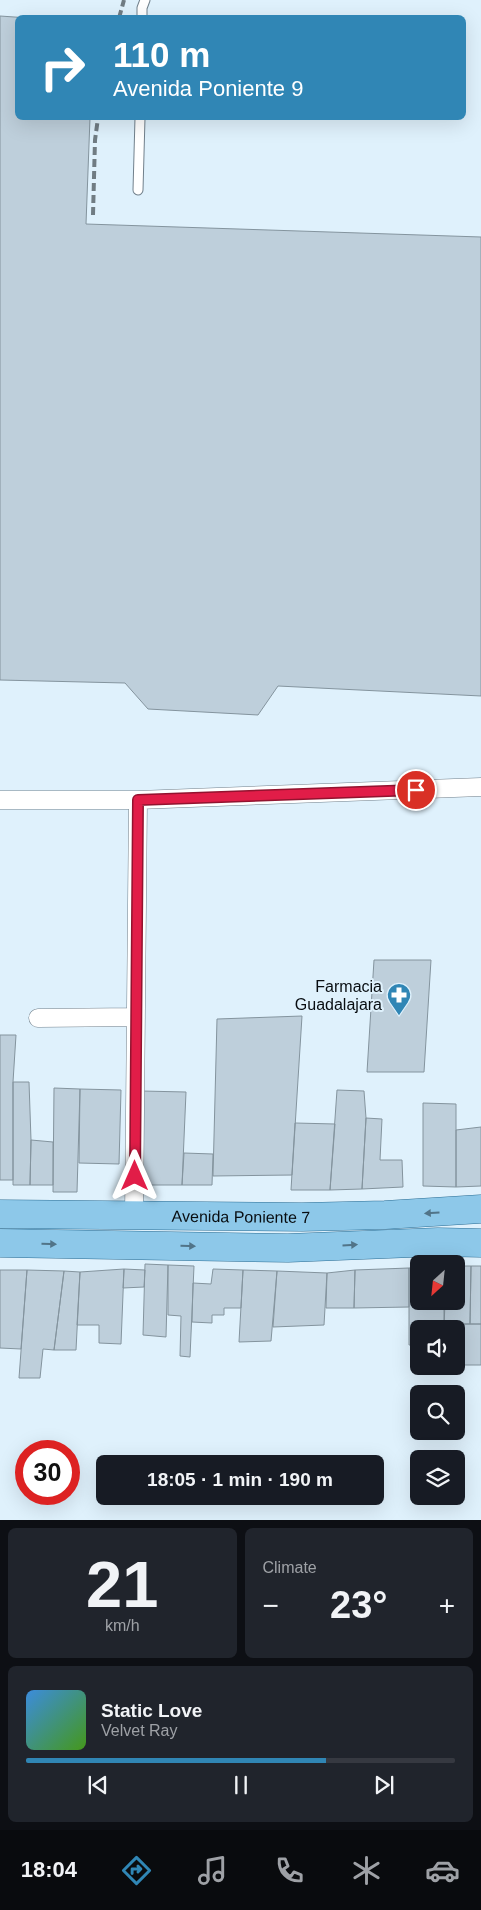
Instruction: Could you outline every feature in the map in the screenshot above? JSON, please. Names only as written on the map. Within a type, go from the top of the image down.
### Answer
[{"type":"main road","name":"Avenida Poniente 7","points":[[0,1214],[302,1217],[385,1215],[481,1209]]},
{"type":"main road","name":"Avenida Poniente 7","points":[[0,1243],[288,1248],[438,1242],[481,1243]]},
{"type":"street","points":[[0,800],[138,800],[481,786]]},
{"type":"street","points":[[134,1215],[138,800]]},
{"type":"street","points":[[38,1018],[136,1018]]},
{"type":"lane","points":[[142,15],[145,0]]},
{"type":"lane","points":[[138,190],[140,120]]},
{"type":"building","points":[[0,16],[15,17],[15,120],[90,120],[86,224],[481,237],[481,696],[278,686],[258,715],[148,709],[125,683],[0,680]]},
{"type":"building","name":"Farmacia Guadalajara","points":[[374,960],[431,960],[424,1072],[367,1072]]},
{"type":"building","points":[[302,1016],[292,1175],[213,1176],[217,1019]]},
{"type":"building","points":[[0,1035],[16,1035],[13,1082],[13,1180],[0,1180]]},
{"type":"building","points":[[13,1082],[29,1082],[30,1185],[13,1185]]},
{"type":"building","points":[[54,1088],[80,1089],[77,1192],[53,1192]]},
{"type":"building","points":[[80,1089],[121,1090],[119,1164],[79,1163]]},
{"type":"building","points":[[337,1090],[364,1091],[366,1118],[362,1189],[330,1190]]},
{"type":"building","points":[[142,1091],[186,1092],[182,1185],[142,1185]]},
{"type":"building","points":[[423,1103],[456,1104],[456,1187],[423,1186]]},
{"type":"building","points":[[366,1118],[382,1119],[380,1160],[402,1160],[403,1187],[362,1189]]},
{"type":"building","points":[[295,1123],[335,1124],[330,1190],[291,1190]]},
{"type":"building","points":[[481,1127],[481,1186],[456,1187],[456,1130]]},
{"type":"building","points":[[31,1140],[53,1142],[53,1185],[30,1185]]},
{"type":"building","points":[[184,1153],[213,1154],[212,1185],[182,1185]]},
{"type":"building","points":[[145,1264],[168,1265],[166,1337],[143,1335]]},
{"type":"building","points":[[168,1265],[194,1266],[190,1357],[180,1356],[181,1316],[168,1315]]},
{"type":"building","points":[[465,1266],[471,1266],[470,1324],[465,1324],[465,1320],[444,1320],[444,1310],[465,1310]]},
{"type":"building","points":[[471,1266],[481,1266],[481,1324],[470,1324]]},
{"type":"building","points":[[409,1268],[410,1310],[445,1310],[444,1320],[410,1320],[410,1345],[409,1345]]},
{"type":"building","points":[[409,1268],[409,1307],[354,1308],[355,1270]]},
{"type":"building","points":[[124,1269],[121,1344],[99,1343],[99,1325],[77,1325],[80,1272]]},
{"type":"building","points":[[124,1269],[145,1270],[144,1287],[123,1288]]},
{"type":"building","points":[[213,1269],[243,1270],[241,1308],[224,1308],[224,1315],[212,1315],[212,1323],[192,1322],[193,1283],[211,1284]]},
{"type":"building","points":[[0,1270],[27,1270],[21,1349],[0,1348]]},
{"type":"building","points":[[27,1270],[64,1271],[54,1350],[43,1349],[40,1378],[19,1378]]},
{"type":"building","points":[[243,1270],[277,1271],[271,1341],[239,1342]]},
{"type":"building","points":[[355,1270],[354,1308],[326,1308],[327,1273]]},
{"type":"building","points":[[64,1271],[80,1272],[76,1350],[54,1350]]},
{"type":"building","points":[[277,1271],[327,1273],[324,1325],[273,1327]]},
{"type":"building","points":[[465,1324],[481,1324],[481,1365],[465,1365]]},
{"type":"railway","points":[[120,15],[124,0]]},
{"type":"railway","points":[[93,215],[95,140],[98,120]]},
{"type":"place","name":"Farmacia Guadalajara","points":[[399,1016]]},
{"type":"route","points":[[135,1176],[138,800],[416,790]]}]
